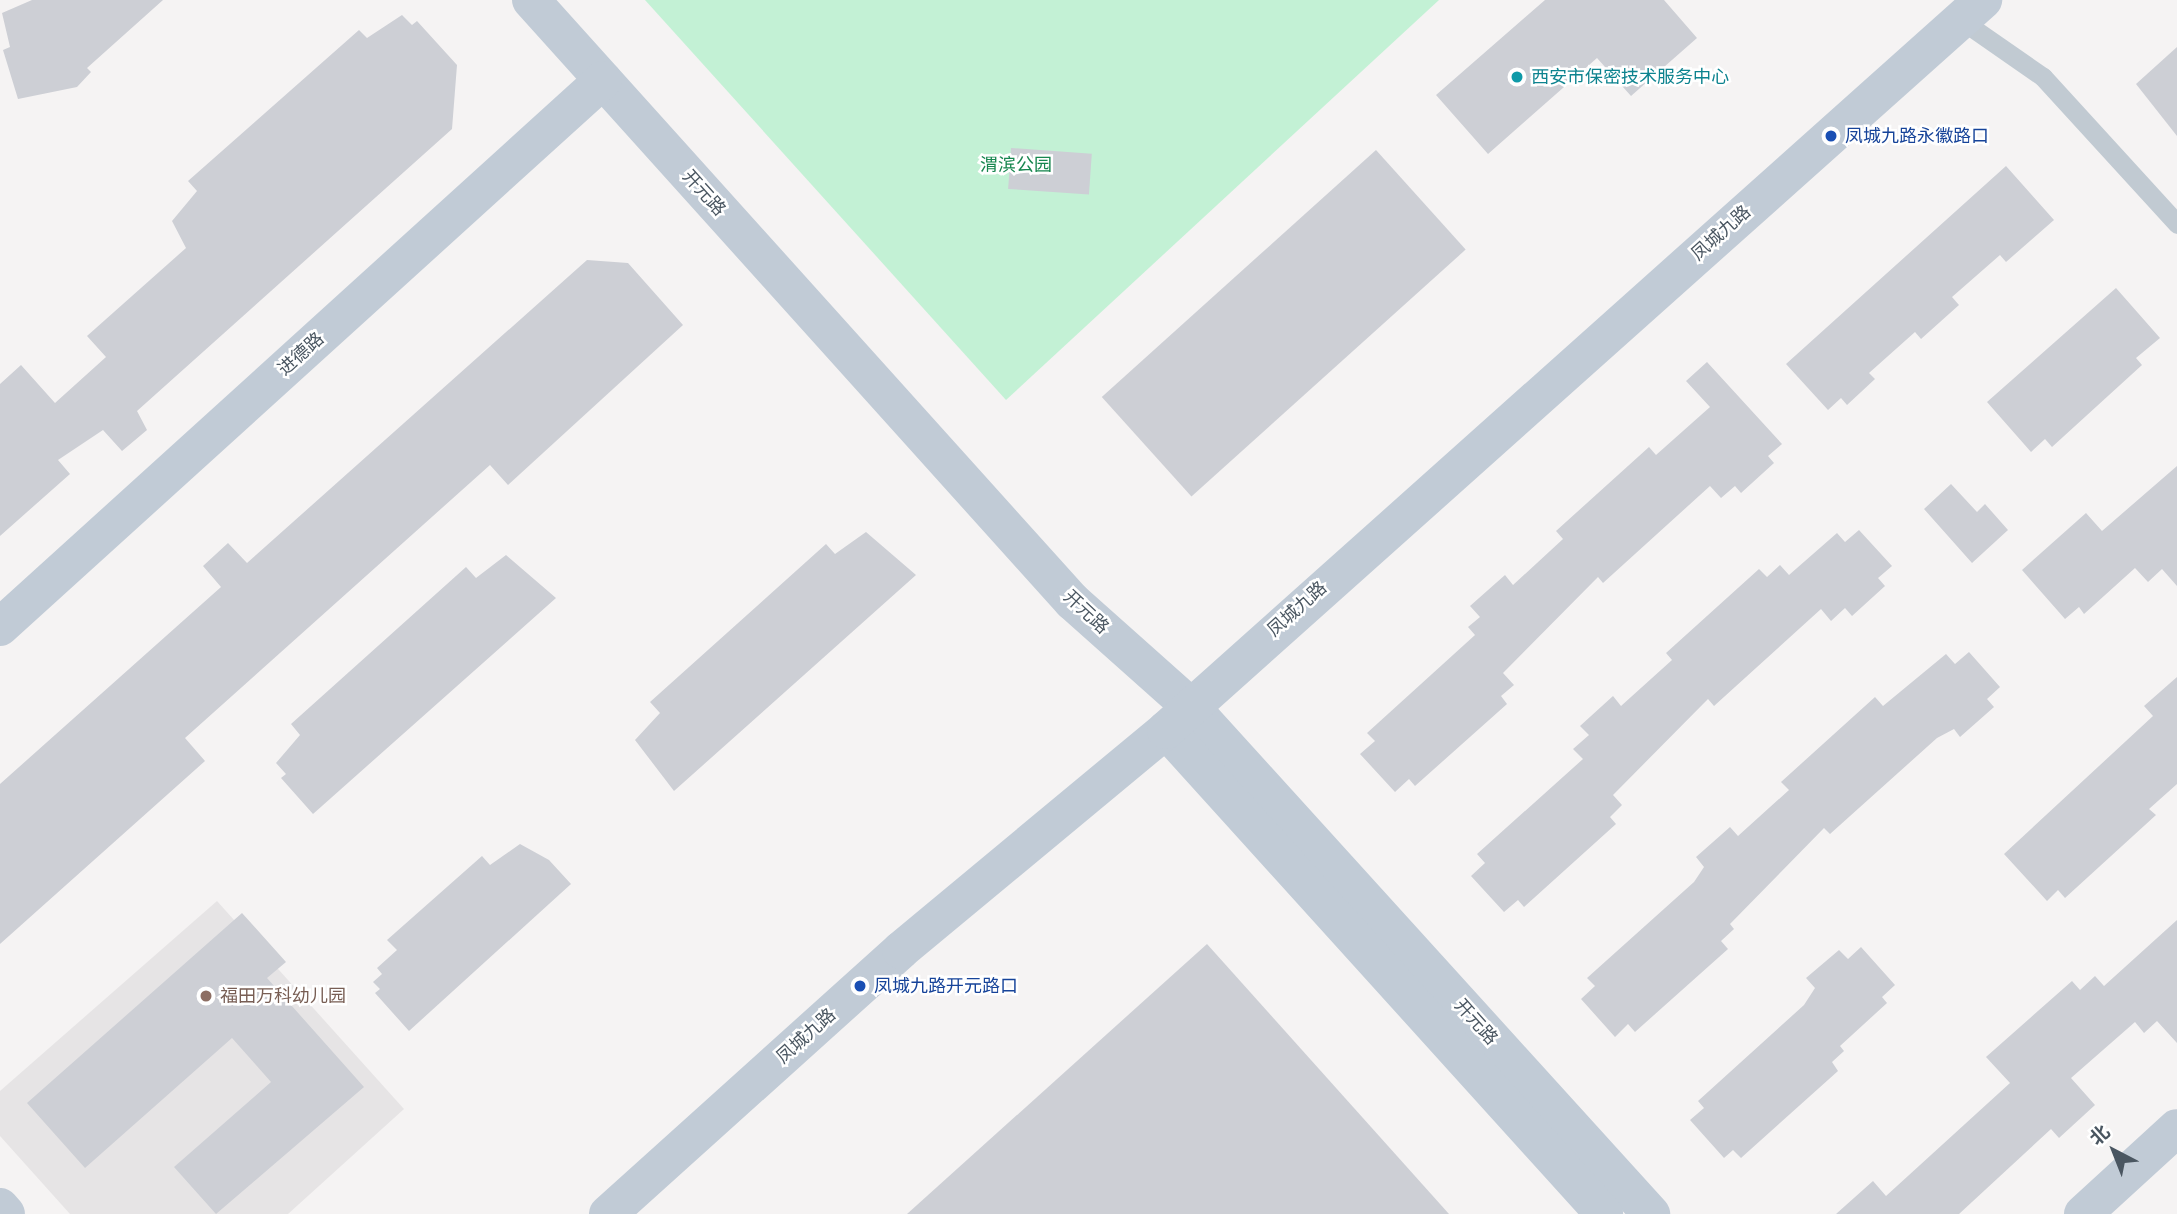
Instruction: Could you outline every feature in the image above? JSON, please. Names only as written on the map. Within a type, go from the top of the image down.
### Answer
[{"type":"street","name":"开元路","points":[[531,0],[1178,718],[1651,1214]]},
{"type":"street","name":"凤城九路","points":[[608,1214],[901,950],[1178,718],[1963,7]]},
{"type":"street","name":"进德路","points":[[0,627],[603,80]]},
{"type":"street","name":"开元路","points":[[1178,718],[1604,1214]]},
{"type":"street","points":[[2083,1214],[2177,1128]]},
{"type":"street","points":[[0,1207],[6,1214]]},
{"type":"lane","points":[[1963,7],[2043,76],[2177,225]]},
{"type":"shaded area","name":"福田万科幼儿园","points":[[217,901],[404,1109],[288,1214],[70,1214],[0,1136],[0,1091]]},
{"type":"green space","name":"渭滨公园","points":[[645,0],[1439,0],[1006,400]]},
{"type":"building","points":[[32,0],[163,0],[87,68],[91,72],[77,87],[18,99],[3,50],[10,47],[2,13]]},
{"type":"building","name":"西安市保密技术服务中心","points":[[1545,0],[1664,0],[1697,38],[1631,96],[1597,58],[1488,154],[1436,95]]},
{"type":"building","points":[[402,15],[412,25],[417,21],[457,65],[452,129],[137,411],[147,430],[122,451],[103,430],[58,460],[70,474],[0,536],[0,384],[21,365],[55,403],[106,357],[87,336],[186,248],[172,221],[197,191],[188,181],[359,30],[367,38]]},
{"type":"building","points":[[2177,47],[2177,136],[2136,84]]},
{"type":"building","points":[[1011,148],[1092,154],[1089,195],[1008,189]]},
{"type":"building","points":[[1376,150],[1466,250],[1191,496],[1102,397]]},
{"type":"building","points":[[2006,166],[2054,220],[2006,262],[2000,255],[1952,297],[1959,305],[1921,339],[1915,332],[1869,373],[1875,379],[1847,405],[1841,398],[1828,410],[1786,364]]},
{"type":"building","points":[[587,260],[628,263],[683,325],[508,485],[490,465],[185,738],[205,761],[0,944],[0,784],[221,587],[203,566],[228,543],[247,563]]},
{"type":"building","points":[[2116,288],[2160,338],[2136,358],[2142,365],[2052,447],[2045,439],[2031,452],[1987,402]]},
{"type":"building","points":[[1707,362],[1782,444],[1768,456],[1774,463],[1741,493],[1735,486],[1721,498],[1710,486],[1603,583],[1598,577],[1503,673],[1514,685],[1501,696],[1507,704],[1415,786],[1409,779],[1395,792],[1360,754],[1375,741],[1367,733],[1475,635],[1468,627],[1480,617],[1470,606],[1505,575],[1513,585],[1563,539],[1556,531],[1649,447],[1656,455],[1710,407],[1686,381]]},
{"type":"building","points":[[2177,466],[2177,586],[2162,569],[2148,582],[2135,568],[2084,614],[2079,607],[2065,619],[2022,570],[2086,513],[2102,531]]},
{"type":"building","points":[[1951,484],[1977,512],[1985,504],[2008,530],[1972,563],[1924,509]]},
{"type":"building","points":[[1859,530],[1892,566],[1878,578],[1885,586],[1852,616],[1845,608],[1831,621],[1821,609],[1714,706],[1708,699],[1613,795],[1622,805],[1610,817],[1616,824],[1524,907],[1518,900],[1504,912],[1471,876],[1485,863],[1477,854],[1583,759],[1573,749],[1589,735],[1580,726],[1613,696],[1621,706],[1672,660],[1666,653],[1759,569],[1767,577],[1780,565],[1789,575],[1837,533],[1845,542]]},
{"type":"building","points":[[866,532],[916,575],[674,791],[635,740],[660,713],[650,702],[826,544],[835,554]]},
{"type":"building","points":[[506,555],[556,598],[313,814],[281,778],[286,774],[276,763],[300,735],[291,724],[466,567],[476,578]]},
{"type":"building","points":[[1969,652],[2000,687],[1987,699],[1994,707],[1960,737],[1954,729],[1937,738],[1830,834],[1824,828],[1730,924],[1734,929],[1721,941],[1728,949],[1635,1032],[1628,1024],[1615,1037],[1581,999],[1595,986],[1587,978],[1694,882],[1704,867],[1696,857],[1730,827],[1738,836],[1789,790],[1781,782],[1875,697],[1883,706],[1946,654],[1955,664]]},
{"type":"building","points":[[2177,677],[2177,784],[2149,809],[2156,815],[2065,898],[2058,890],[2047,901],[2004,854],[2153,716],[2144,706]]},
{"type":"building","points":[[520,844],[549,860],[571,884],[409,1031],[375,993],[380,989],[373,982],[382,974],[377,968],[397,950],[387,940],[482,856],[490,865]]},
{"type":"building","points":[[242,913],[286,962],[267,978],[364,1087],[216,1214],[174,1167],[271,1082],[232,1038],[85,1168],[27,1103]]},
{"type":"building","points":[[2177,920],[2177,1043],[2157,1021],[2144,1033],[2135,1022],[2071,1078],[2095,1105],[2059,1138],[2051,1129],[1959,1214],[1836,1214],[1873,1181],[1886,1196],[2010,1083],[1986,1057],[2072,981],[2080,990],[2095,976],[2104,986]]},
{"type":"building","points":[[1207,944],[1449,1214],[907,1214]]},
{"type":"building","points":[[1861,947],[1895,985],[1882,997],[1887,1003],[1840,1046],[1844,1051],[1832,1062],[1838,1071],[1741,1158],[1733,1150],[1724,1158],[1690,1120],[1704,1108],[1698,1101],[1804,1005],[1815,988],[1806,978],[1839,950],[1848,959]]},
{"type":"place","name":"西安市保密技术服务中心","points":[[1517,77]]},
{"type":"place","name":"凤城九路永徽路口","points":[[1831,136]]},
{"type":"place","name":"凤城九路开元路口","points":[[860,986]]},
{"type":"place","name":"福田万科幼儿园","points":[[206,996]]}]
